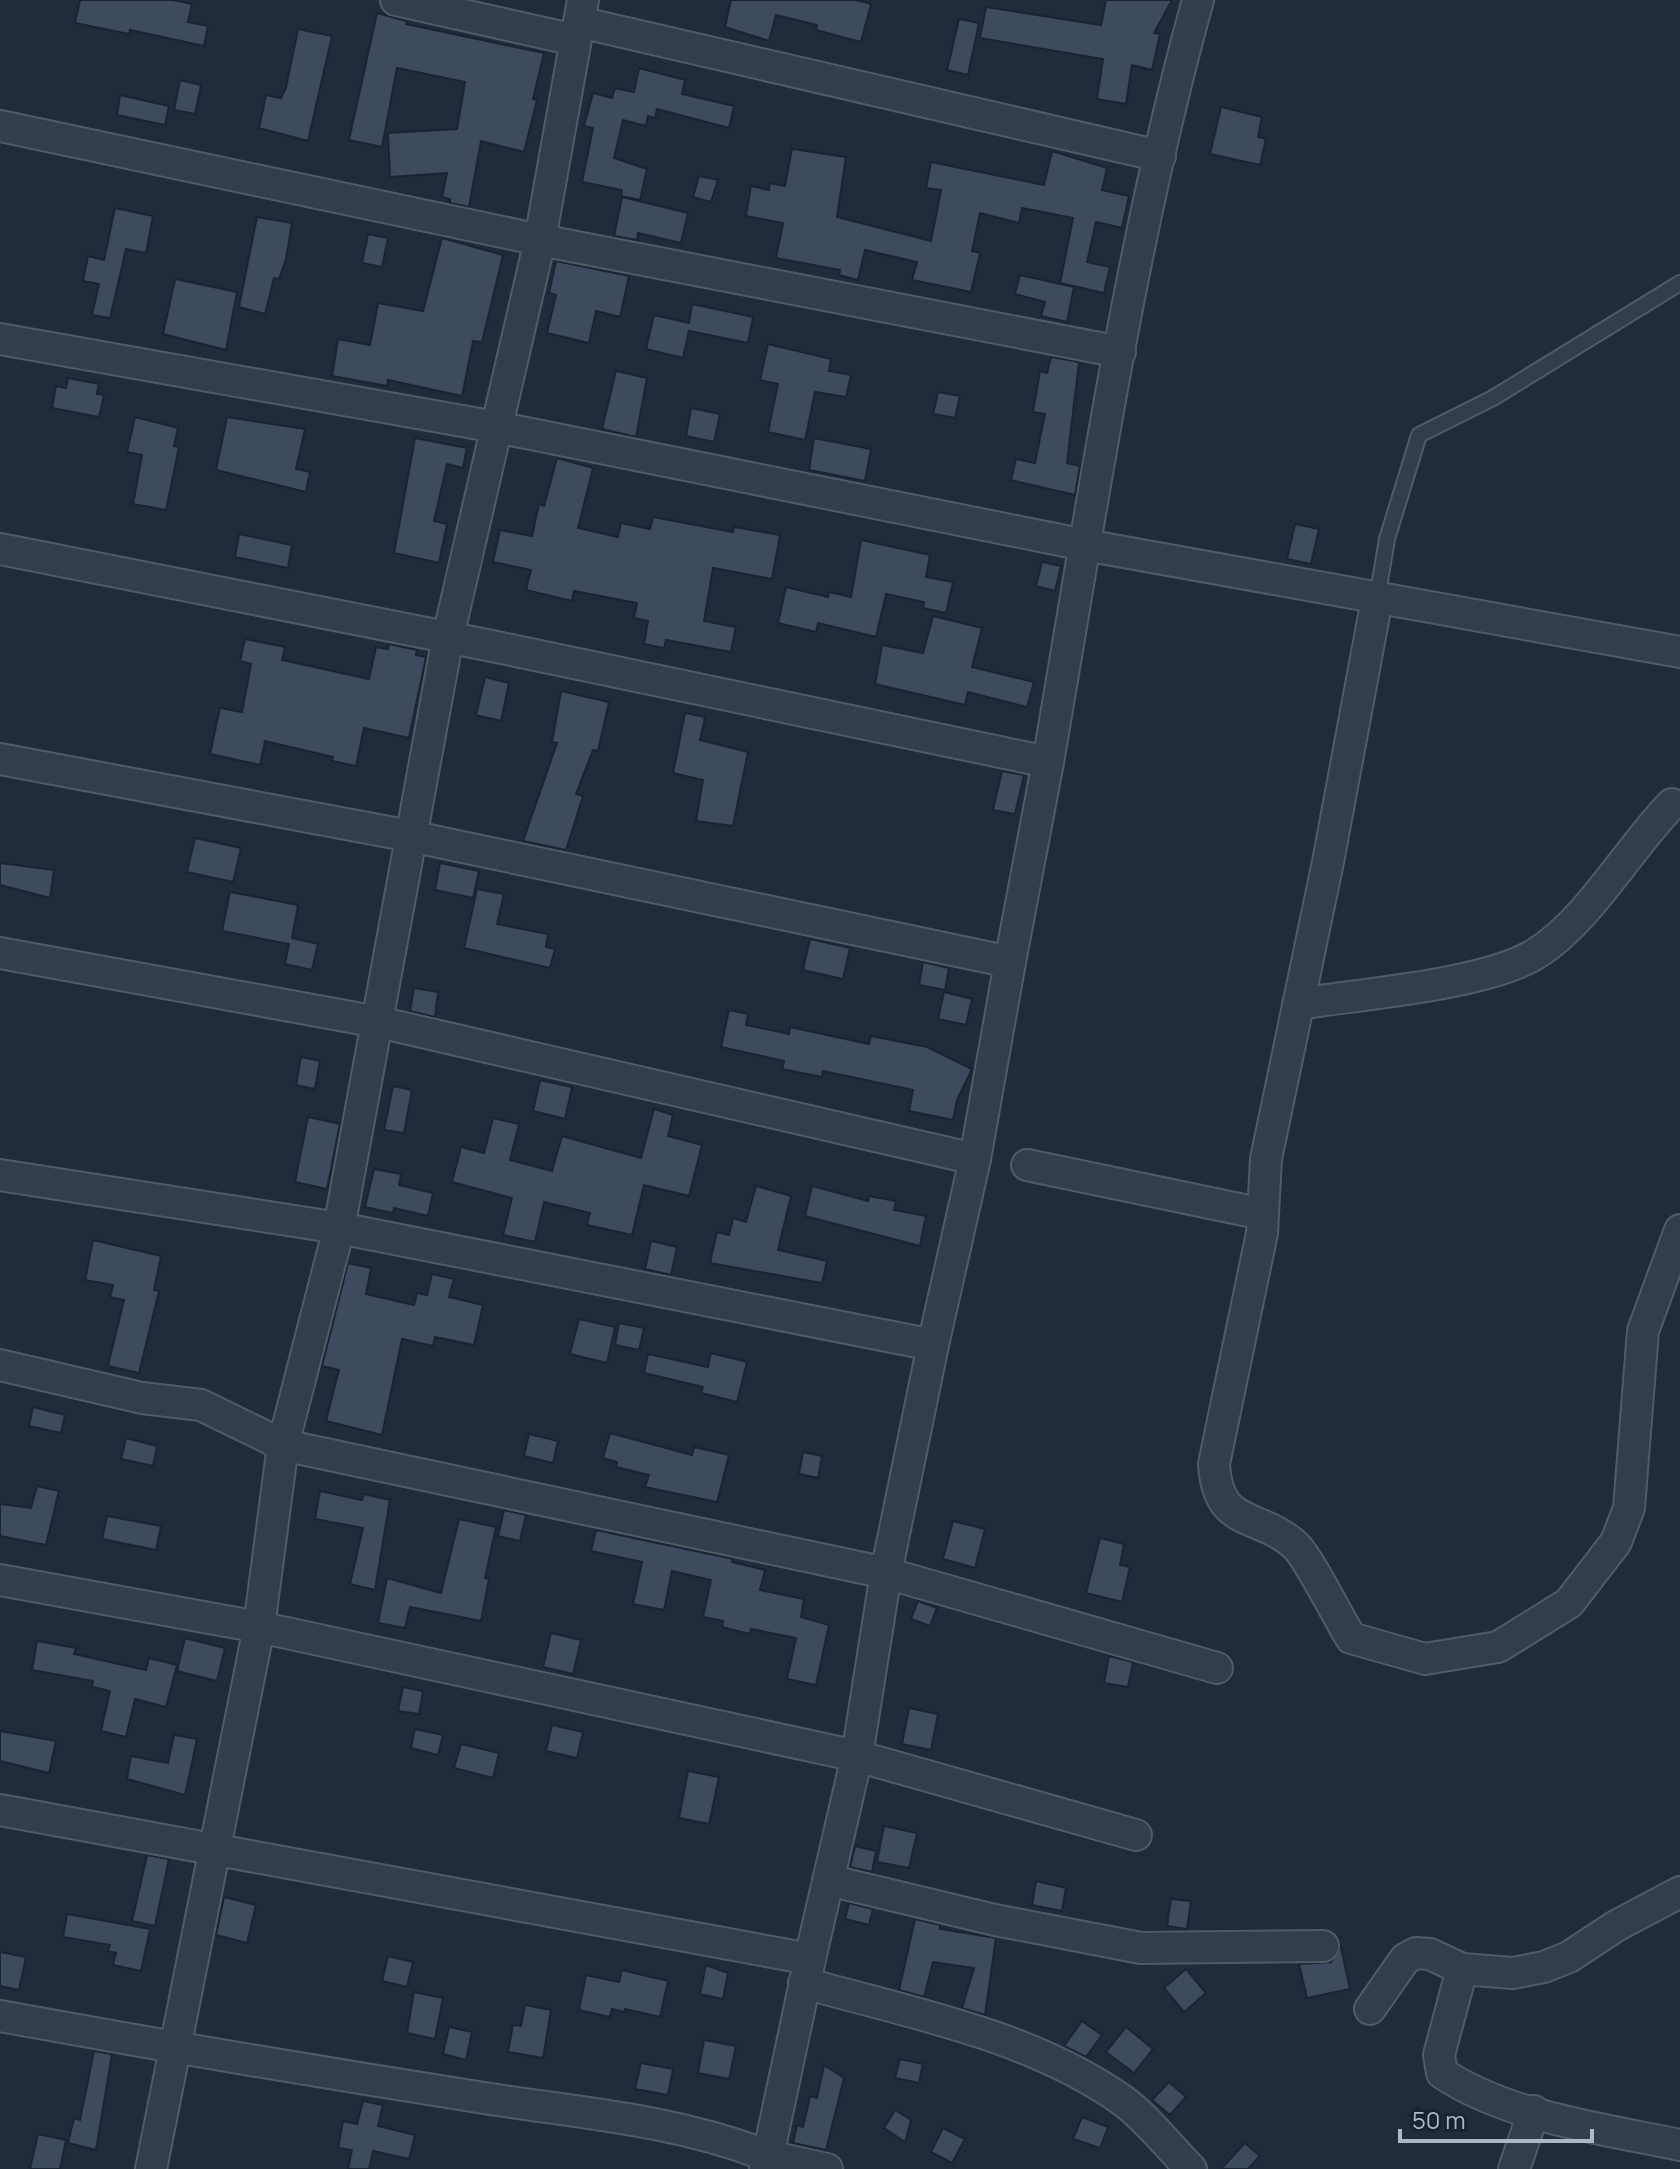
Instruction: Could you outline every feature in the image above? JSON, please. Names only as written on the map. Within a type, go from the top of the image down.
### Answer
[{"type":"street","points":[[396,0],[579,21],[1160,156]]},
{"type":"street","points":[[767,2162],[857,1756],[886,1573],[975,1159],[1120,352],[1160,156],[1198,0]]},
{"type":"street","points":[[151,2169],[259,1627],[283,1445],[339,1228],[448,637],[540,240],[579,21]]},
{"type":"street","points":[[0,126],[540,240],[1120,352]]},
{"type":"street","points":[[0,339],[496,427],[1085,545],[1680,652]]},
{"type":"street","points":[[0,549],[448,637],[1048,762]]},
{"type":"street","points":[[1377,599],[1266,1159],[1263,1214],[1214,1464],[1215,1490],[1228,1508],[1297,1547],[1351,1638],[1425,1659],[1498,1647],[1569,1603],[1616,1542],[1629,1508],[1643,1331],[1680,1230]]},
{"type":"street","points":[[0,759],[410,836],[1010,962]]},
{"type":"street","points":[[1298,1004],[1474,977],[1536,954],[1581,912],[1641,836],[1672,804]]},
{"type":"street","points":[[0,953],[378,1022],[975,1159]]},
{"type":"street","points":[[1027,1165],[1263,1214]]},
{"type":"street","points":[[0,1175],[339,1228],[933,1345]]},
{"type":"street","points":[[0,1365],[142,1398],[201,1405],[283,1445],[886,1573],[1217,1668]]},
{"type":"street","points":[[0,1580],[259,1627],[857,1756],[1136,1835]]},
{"type":"street","points":[[0,1810],[807,1971],[1061,2062],[1124,2102],[1191,2169]]},
{"type":"street","points":[[828,1880],[995,1920],[1141,1948],[1323,1946]]},
{"type":"street","points":[[1370,2009],[1405,1959],[1416,1953],[1430,1954],[1462,1969],[1513,1973],[1544,1967],[1569,1957],[1616,1926],[1680,1892]]},
{"type":"street","points":[[1462,1969],[1439,2055],[1442,2073],[1486,2097],[1680,2145]]},
{"type":"street","points":[[0,2016],[482,2098],[641,2119],[720,2138],[767,2162],[827,2169]]},
{"type":"street","points":[[1514,2169],[1534,2111]]},
{"type":"lane","points":[[1377,599],[1387,539],[1419,435],[1493,398],[1680,283]]},
{"type":"building","points":[[80,0],[173,0],[192,4],[188,22],[208,26],[204,46],[130,30],[129,34],[75,23]]},
{"type":"building","points":[[731,0],[856,0],[871,4],[861,42],[816,30],[817,25],[776,15],[769,41],[725,27]]},
{"type":"building","points":[[1106,0],[1172,0],[1154,33],[1160,34],[1152,70],[1132,65],[1126,104],[1097,99],[1103,59],[980,38],[986,7],[1101,25]]},
{"type":"building","points":[[377,13],[407,21],[406,24],[544,53],[533,99],[537,100],[524,152],[481,141],[469,207],[450,203],[450,199],[442,197],[447,173],[390,177],[388,133],[457,129],[465,82],[397,68],[382,147],[349,140]]},
{"type":"building","points":[[959,19],[979,23],[968,75],[947,70]]},
{"type":"building","points":[[298,29],[332,36],[308,141],[259,128],[266,95],[281,98],[286,88]]},
{"type":"building","points":[[639,68],[685,80],[682,94],[734,106],[729,128],[657,109],[655,118],[648,116],[646,126],[623,120],[614,158],[647,169],[640,200],[621,196],[622,190],[582,182],[593,128],[584,126],[593,93],[612,98],[615,88],[634,92]]},
{"type":"building","points":[[180,80],[201,85],[195,114],[174,110]]},
{"type":"building","points":[[120,95],[169,106],[165,125],[117,115]]},
{"type":"building","points":[[1221,107],[1262,117],[1258,137],[1266,139],[1260,165],[1210,154]]},
{"type":"building","points":[[792,149],[846,157],[837,217],[931,241],[941,190],[926,188],[931,162],[1044,185],[1052,151],[1107,168],[1102,190],[1129,196],[1122,228],[1096,222],[1087,262],[1110,267],[1104,293],[1060,283],[1073,218],[1022,208],[1019,223],[980,213],[972,251],[980,253],[971,292],[912,280],[917,262],[865,250],[858,280],[839,275],[840,270],[776,258],[783,223],[746,216],[751,186],[769,190],[770,183],[785,186]]},
{"type":"building","points":[[699,176],[718,180],[711,202],[693,197]]},
{"type":"building","points":[[622,197],[688,213],[681,243],[638,233],[637,240],[614,236]]},
{"type":"building","points":[[115,208],[153,216],[146,253],[126,249],[110,318],[92,315],[99,284],[83,281],[88,256],[104,260]]},
{"type":"building","points":[[257,217],[292,223],[286,259],[279,279],[274,278],[265,314],[239,307]]},
{"type":"building","points":[[368,234],[388,238],[382,267],[362,263]]},
{"type":"building","points":[[442,238],[503,255],[482,342],[473,341],[462,396],[388,380],[387,386],[332,376],[338,339],[370,345],[378,303],[423,311]]},
{"type":"building","points":[[556,261],[629,276],[620,317],[596,311],[589,343],[547,333],[556,295],[549,293]]},
{"type":"building","points":[[1020,275],[1074,287],[1067,322],[1041,316],[1045,302],[1015,294]]},
{"type":"building","points":[[175,279],[237,292],[226,350],[163,334]]},
{"type":"building","points":[[692,304],[753,317],[748,343],[689,331],[683,358],[646,349],[654,315],[689,323]]},
{"type":"building","points":[[768,344],[831,359],[829,371],[851,375],[846,397],[815,392],[805,440],[768,432],[778,384],[760,380]]},
{"type":"building","points":[[1051,357],[1079,362],[1067,463],[1080,466],[1075,495],[1011,480],[1016,459],[1035,463],[1045,414],[1033,412],[1040,371],[1047,373]]},
{"type":"building","points":[[616,371],[647,378],[636,437],[602,429]]},
{"type":"building","points":[[68,378],[99,384],[97,394],[104,395],[99,417],[52,408],[56,386],[66,388]]},
{"type":"building","points":[[938,392],[960,396],[955,418],[933,414]]},
{"type":"building","points":[[691,408],[720,414],[714,442],[686,436]]},
{"type":"building","points":[[135,417],[178,428],[174,446],[179,447],[166,510],[133,504],[142,455],[127,452]]},
{"type":"building","points":[[227,417],[305,429],[296,469],[310,472],[306,492],[216,470]]},
{"type":"building","points":[[415,438],[467,448],[463,468],[447,464],[434,521],[447,524],[439,563],[394,553]]},
{"type":"building","points":[[814,438],[871,449],[865,481],[809,470]]},
{"type":"building","points":[[557,458],[593,468],[578,528],[618,537],[621,523],[650,529],[653,517],[733,532],[734,527],[780,535],[772,579],[713,568],[704,621],[736,627],[731,652],[666,640],[664,648],[644,644],[648,621],[634,618],[637,603],[574,591],[572,601],[526,590],[531,570],[493,562],[500,530],[532,536],[539,504],[544,506]]},
{"type":"building","points":[[1295,524],[1319,529],[1311,564],[1287,559]]},
{"type":"building","points":[[239,534],[292,545],[288,568],[235,557]]},
{"type":"building","points":[[861,540],[930,555],[926,577],[953,582],[946,613],[923,608],[924,602],[886,594],[876,637],[818,623],[816,632],[778,623],[786,587],[828,597],[829,592],[851,597]]},
{"type":"building","points":[[1042,562],[1061,566],[1055,591],[1036,586]]},
{"type":"building","points":[[933,616],[982,628],[972,667],[1034,682],[1027,707],[968,692],[965,705],[875,684],[882,645],[923,653]]},
{"type":"building","points":[[245,639],[285,647],[282,660],[369,679],[376,647],[388,649],[389,644],[417,650],[416,655],[426,657],[409,738],[364,728],[356,766],[332,761],[333,757],[265,741],[260,765],[210,754],[220,708],[242,712],[251,664],[240,661]]},
{"type":"building","points":[[485,677],[509,683],[501,721],[476,715]]},
{"type":"building","points":[[561,691],[609,702],[598,751],[593,750],[576,794],[583,796],[566,850],[523,841],[557,743],[552,742]]},
{"type":"building","points":[[685,713],[705,717],[700,740],[748,752],[733,826],[696,821],[703,780],[673,773]]},
{"type":"building","points":[[1002,771],[1024,775],[1015,814],[993,810]]},
{"type":"building","points":[[195,838],[241,848],[233,882],[187,872]]},
{"type":"building","points":[[0,863],[54,870],[50,898],[0,885]]},
{"type":"building","points":[[440,863],[479,871],[473,898],[435,890]]},
{"type":"building","points":[[477,889],[504,894],[497,924],[548,934],[546,947],[555,949],[550,968],[464,948]]},
{"type":"building","points":[[230,892],[298,905],[292,938],[318,944],[312,970],[285,964],[289,944],[222,931]]},
{"type":"building","points":[[810,939],[850,948],[843,979],[803,970]]},
{"type":"building","points":[[923,962],[949,968],[945,990],[919,985]]},
{"type":"building","points":[[414,988],[438,992],[435,1017],[410,1011]]},
{"type":"building","points":[[944,992],[972,999],[966,1025],[938,1019]]},
{"type":"building","points":[[729,1010],[748,1014],[746,1025],[789,1034],[790,1027],[869,1044],[871,1036],[927,1047],[972,1069],[957,1100],[953,1120],[909,1111],[913,1090],[823,1071],[822,1077],[782,1069],[784,1061],[721,1047]]},
{"type":"building","points":[[301,1057],[320,1061],[315,1089],[296,1085]]},
{"type":"building","points":[[540,1080],[572,1087],[565,1119],[533,1111]]},
{"type":"building","points":[[393,1086],[412,1090],[404,1133],[384,1130]]},
{"type":"building","points":[[654,1109],[673,1115],[668,1136],[702,1145],[689,1196],[644,1185],[632,1235],[587,1225],[590,1213],[544,1202],[535,1242],[503,1235],[512,1198],[452,1182],[461,1147],[484,1153],[493,1118],[519,1124],[510,1160],[552,1171],[562,1136],[641,1158]]},
{"type":"building","points":[[308,1117],[340,1124],[327,1189],[295,1182]]},
{"type":"building","points":[[374,1169],[401,1174],[399,1185],[433,1193],[428,1216],[394,1208],[393,1213],[365,1207]]},
{"type":"building","points":[[756,1186],[791,1196],[778,1250],[827,1261],[822,1283],[710,1263],[717,1232],[729,1235],[733,1218],[746,1222]]},
{"type":"building","points":[[812,1186],[868,1201],[869,1196],[896,1201],[894,1210],[926,1216],[920,1246],[805,1216]]},
{"type":"building","points":[[93,1240],[161,1256],[154,1290],[159,1291],[139,1373],[108,1366],[124,1300],[110,1297],[113,1285],[85,1280]]},
{"type":"building","points":[[651,1241],[677,1247],[671,1275],[645,1269]]},
{"type":"building","points":[[348,1263],[371,1268],[366,1294],[414,1305],[417,1293],[427,1295],[432,1274],[454,1279],[449,1297],[483,1305],[474,1345],[435,1337],[433,1346],[402,1339],[382,1435],[326,1421],[339,1370],[322,1366]]},
{"type":"building","points":[[579,1319],[615,1327],[607,1363],[570,1354]]},
{"type":"building","points":[[619,1323],[644,1328],[639,1350],[615,1345]]},
{"type":"building","points":[[711,1353],[747,1362],[737,1402],[701,1393],[703,1387],[644,1373],[648,1354],[708,1367]]},
{"type":"building","points":[[33,1407],[65,1415],[61,1433],[29,1426]]},
{"type":"building","points":[[610,1433],[692,1455],[694,1447],[729,1455],[717,1502],[645,1487],[649,1475],[616,1467],[617,1462],[603,1458]]},
{"type":"building","points":[[529,1434],[558,1441],[553,1463],[524,1456]]},
{"type":"building","points":[[126,1438],[157,1446],[153,1466],[121,1459]]},
{"type":"building","points":[[803,1452],[822,1456],[818,1478],[799,1474]]},
{"type":"building","points":[[37,1486],[59,1491],[46,1545],[0,1536],[0,1504],[31,1508]]},
{"type":"building","points":[[320,1491],[362,1500],[364,1494],[390,1500],[375,1590],[350,1584],[363,1528],[315,1519]]},
{"type":"building","points":[[504,1510],[526,1515],[520,1541],[498,1536]]},
{"type":"building","points":[[107,1516],[161,1526],[156,1550],[102,1539]]},
{"type":"building","points":[[459,1519],[496,1527],[485,1578],[489,1579],[481,1621],[410,1607],[405,1628],[378,1623],[387,1578],[441,1593]]},
{"type":"building","points":[[953,1521],[985,1529],[975,1568],[943,1559]]},
{"type":"building","points":[[596,1530],[733,1559],[732,1562],[765,1570],[760,1590],[804,1599],[801,1617],[829,1625],[816,1685],[787,1679],[796,1638],[751,1629],[750,1634],[722,1627],[723,1621],[703,1617],[711,1580],[672,1571],[664,1610],[633,1604],[642,1562],[591,1551]]},
{"type":"building","points":[[1100,1538],[1124,1544],[1120,1565],[1130,1567],[1122,1602],[1086,1593]]},
{"type":"building","points":[[918,1601],[937,1608],[930,1626],[911,1619]]},
{"type":"building","points":[[551,1633],[581,1640],[573,1674],[543,1667]]},
{"type":"building","points":[[185,1638],[225,1648],[217,1681],[177,1671]]},
{"type":"building","points":[[37,1641],[76,1648],[74,1654],[146,1670],[149,1658],[177,1665],[166,1707],[135,1699],[126,1737],[101,1731],[110,1691],[92,1687],[93,1681],[32,1670]]},
{"type":"building","points":[[1109,1656],[1133,1662],[1128,1687],[1104,1683]]},
{"type":"building","points":[[403,1687],[423,1691],[419,1714],[398,1711]]},
{"type":"building","points":[[909,1708],[938,1714],[931,1750],[902,1744]]},
{"type":"building","points":[[552,1725],[583,1732],[577,1758],[546,1751]]},
{"type":"building","points":[[415,1729],[443,1735],[438,1755],[411,1748]]},
{"type":"building","points":[[0,1731],[56,1741],[49,1773],[0,1761]]},
{"type":"building","points":[[174,1735],[197,1739],[185,1795],[127,1779],[131,1756],[168,1763]]},
{"type":"building","points":[[461,1744],[499,1753],[493,1778],[454,1768]]},
{"type":"building","points":[[688,1771],[719,1777],[709,1824],[679,1818]]},
{"type":"building","points":[[884,1826],[917,1833],[909,1868],[877,1862]]},
{"type":"building","points":[[855,1846],[876,1851],[872,1872],[850,1867]]},
{"type":"building","points":[[147,1855],[169,1859],[155,1926],[132,1921]]},
{"type":"building","points":[[1036,1881],[1066,1888],[1062,1911],[1032,1905]]},
{"type":"building","points":[[224,1897],[256,1905],[247,1943],[216,1935]]},
{"type":"building","points":[[1171,1899],[1191,1901],[1187,1929],[1167,1926]]},
{"type":"building","points":[[849,1903],[873,1909],[869,1925],[845,1919]]},
{"type":"building","points":[[67,1914],[150,1929],[141,1971],[113,1965],[116,1953],[108,1951],[110,1945],[63,1937]]},
{"type":"building","points":[[915,1919],[940,1925],[940,1929],[996,1938],[985,2015],[962,2008],[974,1968],[933,1962],[924,1997],[899,1990]]},
{"type":"building","points":[[1341,1947],[1350,1989],[1307,1998],[1299,1964],[1331,1962]]},
{"type":"building","points":[[0,1952],[26,1957],[19,1990],[0,1986]]},
{"type":"building","points":[[388,1956],[413,1962],[407,1987],[382,1981]]},
{"type":"building","points":[[706,1965],[728,1973],[723,1999],[700,1994]]},
{"type":"building","points":[[1186,1969],[1206,1993],[1184,2012],[1164,1988]]},
{"type":"building","points":[[622,1970],[668,1981],[660,2017],[625,2009],[624,2012],[612,2009],[610,2017],[579,2010],[586,1975],[619,1982]]},
{"type":"building","points":[[414,1992],[443,1998],[435,2039],[407,2033]]},
{"type":"building","points":[[525,2005],[551,2010],[543,2058],[508,2052],[513,2025],[521,2026]]},
{"type":"building","points":[[1082,2021],[1102,2035],[1086,2057],[1064,2046]]},
{"type":"building","points":[[449,2027],[472,2032],[466,2060],[443,2054]]},
{"type":"building","points":[[1126,2027],[1153,2049],[1134,2073],[1106,2052]]},
{"type":"building","points":[[704,2040],[736,2046],[729,2079],[698,2073]]},
{"type":"building","points":[[94,2051],[112,2054],[96,2150],[68,2143],[74,2118],[80,2120]]},
{"type":"building","points":[[900,2059],[923,2064],[919,2083],[895,2078]]},
{"type":"building","points":[[641,2063],[673,2069],[668,2095],[635,2089]]},
{"type":"building","points":[[824,2065],[844,2078],[826,2150],[793,2143],[797,2125],[803,2127],[810,2096],[817,2098]]},
{"type":"building","points":[[1169,2082],[1186,2097],[1170,2115],[1152,2100]]},
{"type":"building","points":[[363,2101],[383,2105],[378,2126],[415,2135],[409,2159],[373,2151],[369,2169],[348,2169],[352,2150],[338,2148],[343,2121],[357,2124]]},
{"type":"building","points":[[895,2110],[911,2120],[905,2142],[884,2128]]},
{"type":"building","points":[[1082,2117],[1108,2127],[1100,2148],[1073,2139]]},
{"type":"building","points":[[943,2128],[965,2139],[952,2163],[931,2152]]},
{"type":"building","points":[[38,2134],[66,2140],[60,2169],[30,2169]]},
{"type":"building","points":[[1245,2143],[1260,2156],[1248,2169],[1221,2169]]}]
